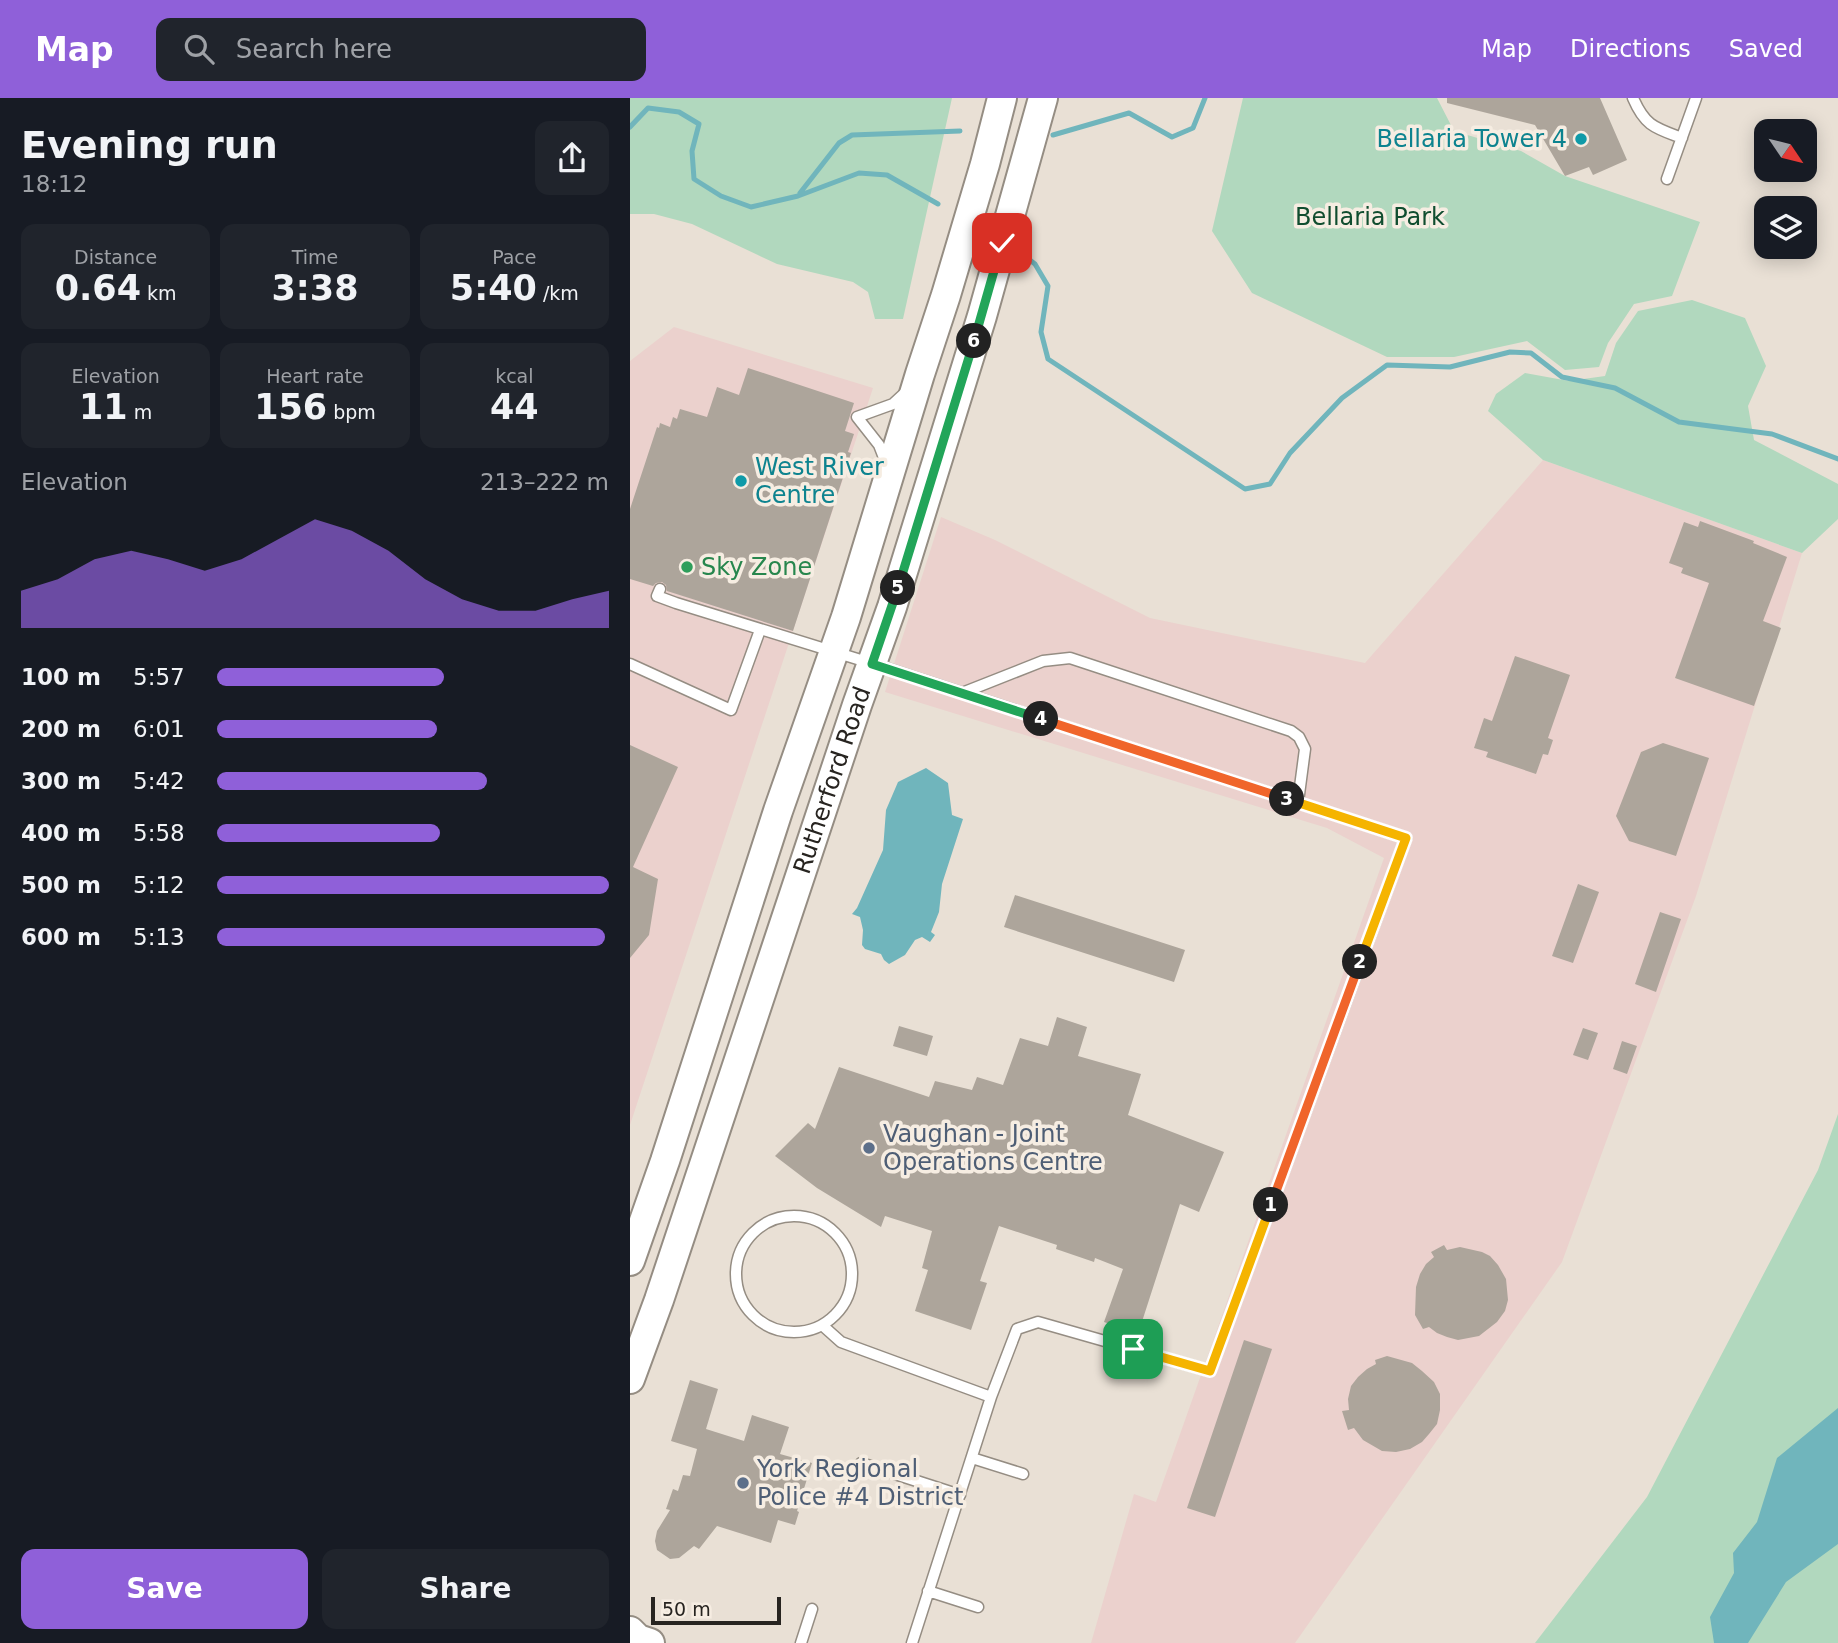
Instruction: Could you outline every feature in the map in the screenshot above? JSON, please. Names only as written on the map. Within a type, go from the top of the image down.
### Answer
[{"type":"main road","name":"Rutherford Road","points":[[630,1261],[778,811],[835,652],[954,269],[1002,98]]},
{"type":"main road","name":"Rutherford Road","points":[[630,1379],[892,607],[982,316],[1043,98]]},
{"type":"lane","points":[[1633,98],[1639,114],[1655,128],[1682,138]]},
{"type":"lane","points":[[1667,179],[1696,98]]},
{"type":"lane","points":[[891,474],[879,445],[857,417],[893,404],[917,383]]},
{"type":"lane","points":[[660,589],[657,596],[1406,838],[1210,1371],[1038,1322],[1017,1329],[991,1396],[912,1643]]},
{"type":"lane","points":[[630,664],[730,710],[760,630]]},
{"type":"lane","points":[[962,693],[1043,661],[1070,658],[1291,731],[1299,737],[1305,749],[1298,802]]},
{"type":"lane","points":[[798,1215],[816,1219],[832,1229],[844,1243],[851,1261],[852,1279],[848,1298],[837,1314],[822,1325],[804,1332],[784,1332],[765,1325],[749,1312],[739,1295],[736,1266],[747,1238],[761,1224],[779,1216],[798,1215]]},
{"type":"lane","points":[[822,1325],[841,1342],[991,1396]]},
{"type":"lane","points":[[972,1458],[1023,1474]]},
{"type":"lane","points":[[861,1463],[960,1495]]},
{"type":"lane","points":[[928,1591],[978,1607]]},
{"type":"lane","points":[[800,1643],[812,1609]]},
{"type":"shaded area","points":[[674,327],[873,388],[630,1125],[630,361]]},
{"type":"shaded area","points":[[1543,460],[1802,553],[1696,896],[1562,1262],[1295,1643],[1091,1643],[1134,1494],[1156,1502],[1384,858],[1327,828],[885,692],[941,517],[995,540],[1150,618],[1365,663]]},
{"type":"green space","points":[[630,98],[952,98],[903,319],[875,319],[868,292],[853,282],[777,264],[692,224],[654,214],[630,214]]},
{"type":"green space","name":"Bellaria Park","points":[[1243,98],[1437,98],[1454,131],[1521,151],[1565,176],[1700,222],[1672,296],[1634,304],[1608,343],[1599,367],[1565,370],[1527,341],[1454,357],[1387,357],[1252,293],[1212,231]]},
{"type":"green space","points":[[1692,300],[1745,318],[1766,366],[1748,406],[1754,440],[1838,484],[1838,519],[1802,553],[1543,460],[1488,411],[1496,394],[1525,373],[1569,381],[1605,376],[1616,343],[1638,311]]},
{"type":"green space","points":[[1838,1114],[1838,1643],[1535,1643],[1647,1497],[1818,1170]]},
{"type":"water","points":[[926,768],[948,783],[952,815],[963,819],[942,884],[939,912],[931,932],[935,935],[930,942],[922,937],[915,940],[905,955],[889,964],[881,954],[865,949],[862,945],[860,917],[852,914],[883,850],[886,810],[898,782]]},
{"type":"water","points":[[1838,1408],[1838,1544],[1786,1582],[1748,1643],[1714,1643],[1710,1617],[1734,1573],[1733,1553],[1757,1522],[1777,1458]]},
{"type":"building","name":"Bellaria Tower 4","points":[[1447,98],[1600,98],[1627,160],[1593,175],[1589,167],[1565,176],[1535,125],[1447,103]]},
{"type":"building","name":"West River Centre","points":[[748,368],[854,403],[845,431],[854,434],[848,452],[851,453],[793,631],[667,591],[662,582],[653,586],[630,579],[630,509],[657,427],[659,428],[660,423],[670,427],[673,417],[677,419],[680,409],[707,417],[717,387],[739,395]]},
{"type":"building","points":[[1700,521],[1754,541],[1753,543],[1787,557],[1763,621],[1781,628],[1754,706],[1675,678],[1709,583],[1681,573],[1683,568],[1669,563],[1684,522],[1698,527]]},
{"type":"building","points":[[1515,656],[1570,675],[1548,738],[1553,740],[1548,755],[1543,754],[1536,774],[1486,757],[1488,752],[1474,748],[1484,718],[1492,721]]},
{"type":"building","points":[[1663,743],[1709,758],[1676,856],[1629,841],[1616,816],[1641,752]]},
{"type":"building","points":[[630,745],[678,767],[633,867],[658,879],[649,935],[630,958]]},
{"type":"building","points":[[1578,884],[1599,892],[1573,963],[1552,956]]},
{"type":"building","points":[[1015,895],[1185,950],[1174,982],[1004,927]]},
{"type":"building","points":[[1660,912],[1681,919],[1656,992],[1635,984]]},
{"type":"building","points":[[1057,1017],[1087,1027],[1078,1056],[1141,1074],[1128,1115],[1224,1152],[1199,1212],[1180,1204],[1138,1334],[1104,1322],[1123,1269],[1095,1258],[1094,1262],[1056,1249],[1057,1245],[999,1226],[980,1281],[987,1283],[971,1330],[915,1311],[928,1270],[922,1268],[932,1231],[885,1216],[881,1227],[817,1188],[775,1156],[808,1123],[815,1129],[839,1067],[929,1097],[935,1081],[972,1090],[977,1077],[1003,1085],[1020,1038],[1048,1046]]},
{"type":"building","points":[[899,1026],[933,1036],[927,1056],[893,1046]]},
{"type":"building","points":[[1583,1028],[1598,1033],[1588,1060],[1573,1055]]},
{"type":"building","points":[[1622,1041],[1637,1046],[1627,1074],[1613,1069]]},
{"type":"building","points":[[1444,1245],[1447,1250],[1460,1247],[1490,1256],[1506,1279],[1508,1300],[1505,1311],[1497,1322],[1479,1336],[1458,1340],[1447,1337],[1429,1327],[1423,1329],[1415,1315],[1416,1287],[1420,1274],[1434,1257],[1431,1252]]},
{"type":"building","points":[[1244,1340],[1272,1349],[1215,1517],[1187,1508]]},
{"type":"building","points":[[1387,1356],[1412,1363],[1434,1382],[1440,1394],[1437,1424],[1422,1442],[1410,1449],[1396,1452],[1382,1451],[1363,1440],[1354,1428],[1348,1430],[1342,1411],[1349,1410],[1351,1386],[1358,1377],[1376,1364],[1375,1360]]},
{"type":"building","name":"York Regional Police #4 District","points":[[690,1380],[718,1389],[706,1429],[744,1441],[752,1415],[789,1427],[780,1454],[812,1463],[795,1525],[778,1520],[771,1543],[717,1526],[699,1549],[694,1546],[679,1558],[670,1559],[657,1550],[657,1531],[670,1510],[666,1509],[673,1489],[678,1491],[683,1475],[690,1476],[697,1449],[671,1441]]},
{"type":"waterway","points":[[1053,135],[1129,113],[1172,137],[1193,128],[1205,98]]},
{"type":"waterway","points":[[630,127],[648,108],[679,112],[699,124],[692,151],[694,179],[721,196],[751,207],[798,196],[859,173],[887,175],[938,204]]},
{"type":"waterway","points":[[800,193],[839,143],[852,135],[960,131]]},
{"type":"waterway","points":[[1014,248],[1035,264],[1048,286],[1041,332],[1048,359],[1245,489],[1270,484],[1290,453],[1342,398],[1387,365],[1450,367],[1510,352],[1531,353],[1562,377],[1615,388],[1679,422],[1772,434],[1838,459]]},
{"type":"place","name":"Bellaria Tower 4","points":[[1581,139]]},
{"type":"place","name":"West River Centre","points":[[741,481]]},
{"type":"place","name":"Sky Zone","points":[[687,567]]},
{"type":"place","name":"Vaughan - Joint Operations Centre","points":[[869,1148]]},
{"type":"place","name":"York Regional Police #4 District","points":[[743,1483]]},
{"type":"route","points":[[1002,243],[982,316],[872,664],[1406,838],[1210,1371],[1133,1349]]}]
